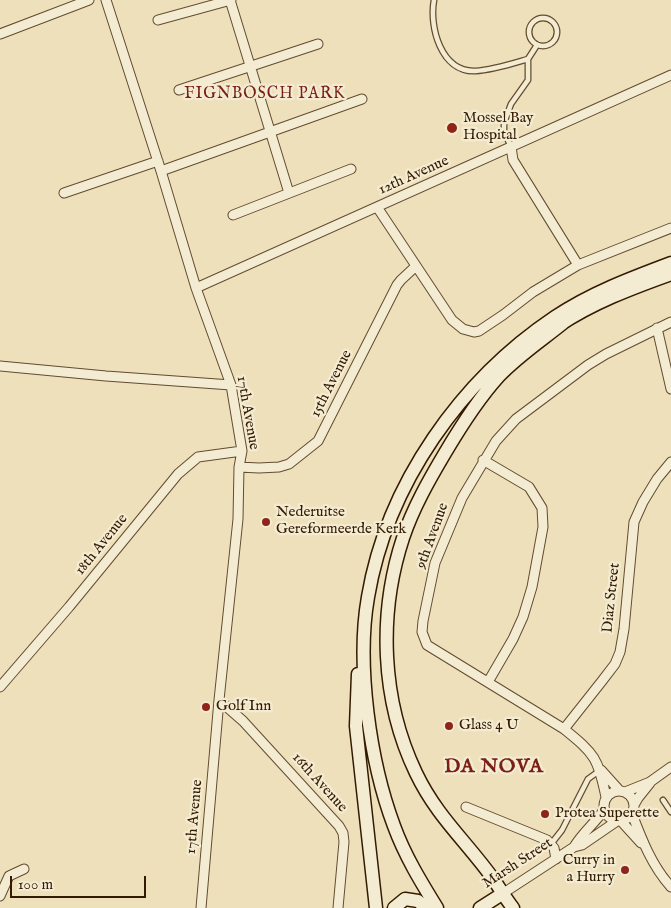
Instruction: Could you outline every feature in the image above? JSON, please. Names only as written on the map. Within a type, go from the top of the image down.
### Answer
[{"type":"main road","points":[[376,908],[356,726],[358,646],[384,535],[410,478],[456,407],[496,365],[525,340],[557,316],[597,293],[671,262]]},
{"type":"main road","points":[[366,692],[367,638],[374,590],[388,537],[414,480],[460,410],[479,389],[526,348],[563,323],[600,302],[671,274]]},
{"type":"main road","points":[[513,908],[494,880],[436,809],[416,774],[408,755],[396,717],[388,678],[386,644],[388,608],[392,579],[404,536],[426,487],[453,439],[500,376],[563,323]]},
{"type":"main road","points":[[368,597],[364,638],[364,666],[372,740],[381,785],[394,826],[411,866],[437,908]]},
{"type":"main road","points":[[371,908],[375,890]]},
{"type":"main road","name":"Marsh Street","points":[[481,908],[502,894]]},
{"type":"main road","points":[[394,908],[405,899],[418,901],[426,908]]},
{"type":"street","points":[[0,34],[89,0]]},
{"type":"street","name":"17th Avenue","points":[[106,0],[158,161],[196,288],[230,385],[242,451],[239,467],[238,518],[219,700],[201,908]]},
{"type":"street","points":[[158,20],[230,0],[289,193]]},
{"type":"street","points":[[179,90],[318,44]]},
{"type":"street","name":"12th Avenue","points":[[196,288],[671,75]]},
{"type":"street","points":[[161,171],[362,99]]},
{"type":"street","points":[[511,147],[513,160],[578,265]]},
{"type":"street","points":[[64,193],[158,161]]},
{"type":"street","points":[[233,215],[351,169]]},
{"type":"street","points":[[378,207],[452,320],[457,326],[470,331],[479,331],[485,328],[533,292],[578,265],[671,228]]},
{"type":"street","name":"15th Avenue","points":[[239,467],[269,467],[289,464],[318,441],[397,285],[416,266]]},
{"type":"street","name":"9th Avenue","points":[[606,798],[601,770],[593,754],[564,729],[427,645],[422,632],[423,621],[435,563],[462,498],[496,440],[516,419],[556,388],[606,354],[671,322]]},
{"type":"street","points":[[657,328],[671,389]]},
{"type":"street","points":[[0,366],[230,385]]},
{"type":"street","name":"18th Avenue","points":[[0,687],[69,607],[178,474],[198,457],[242,451]]},
{"type":"street","points":[[483,460],[529,487],[542,508],[542,527],[532,587],[523,617],[513,639],[488,682]]},
{"type":"street","name":"Diaz Street","points":[[564,729],[615,664],[620,652],[624,629],[634,522],[657,479],[671,462]]},
{"type":"street","name":"16th Avenue","points":[[219,700],[242,721],[339,826],[343,833],[344,842],[338,908]]},
{"type":"street","points":[[619,821],[626,820],[638,798],[650,782],[671,767]]},
{"type":"street","name":"9th Avenue","points":[[601,770],[622,791]]},
{"type":"street","points":[[646,848],[619,821],[609,817],[604,810],[606,798],[610,794],[650,782]]},
{"type":"street","points":[[622,791],[632,797],[633,810],[646,848],[657,868],[671,887]]},
{"type":"street","points":[[466,807],[542,838],[554,848],[556,859]]},
{"type":"street","name":"Marsh Street","points":[[574,847],[579,838],[596,822],[604,810]]},
{"type":"street","name":"Marsh Street","points":[[502,894],[574,847],[582,845],[619,821]]},
{"type":"street","points":[[0,896],[10,876],[24,869]]},
{"type":"lane","points":[[434,0],[433,17],[438,43],[452,64],[461,69],[474,71],[492,69],[528,59]]},
{"type":"lane","points":[[541,18],[550,19],[556,26],[556,39],[550,45],[541,47],[537,45],[533,43],[529,35],[532,22],[541,18]]},
{"type":"lane","points":[[511,147],[504,131],[504,123],[511,104],[528,80],[528,59],[537,45]]},
{"type":"lane","points":[[551,844],[562,830],[588,779],[601,770]]},
{"type":"lane","points":[[663,800],[671,812]]},
{"type":"place","name":"Mossel Bay Hospital","points":[[452,128]]},
{"type":"place","name":"Nederuitse Gereformeerde Kerk","points":[[266,522]]},
{"type":"place","name":"Golf Inn","points":[[206,707]]},
{"type":"place","name":"Glass 4 U","points":[[449,726]]},
{"type":"place","name":"Protea Superette","points":[[545,814]]},
{"type":"place","name":"Curry in a Hurry","points":[[625,870]]},
{"type":"district","name":"FIGNBOSCH PARK","points":[[265,95]]},
{"type":"district","name":"DA NOVA","points":[[494,768]]}]
